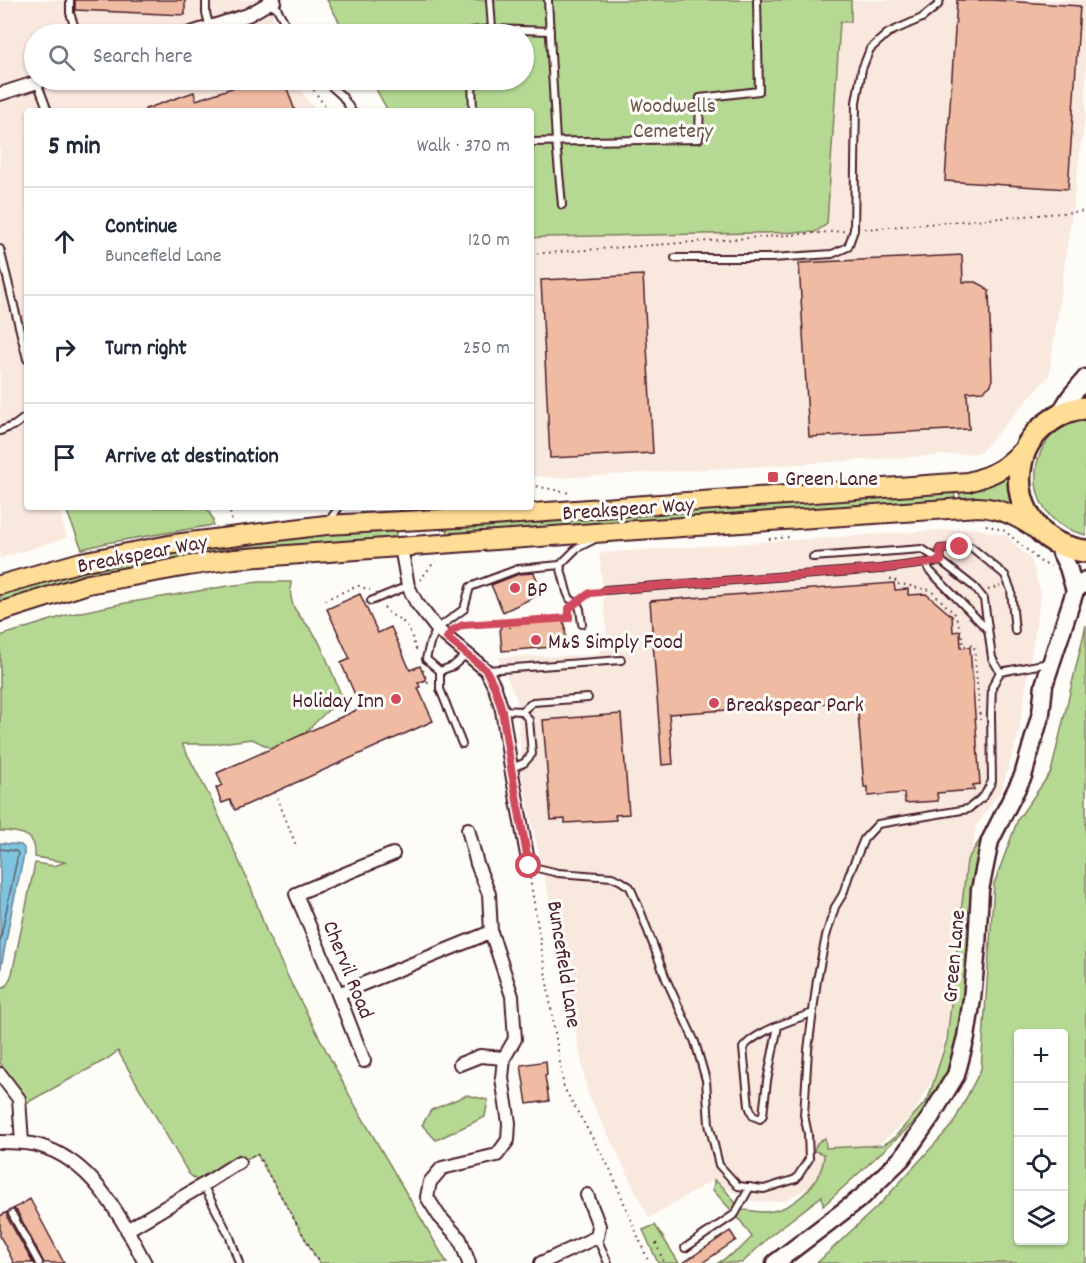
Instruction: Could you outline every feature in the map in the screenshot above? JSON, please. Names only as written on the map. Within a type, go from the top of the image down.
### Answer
[{"type":"highway","points":[[1086,408],[1078,408],[1059,415],[1041,427],[1028,444],[1021,463],[1019,482],[1022,502],[1030,519],[1050,539],[1080,551],[1086,551]]},
{"type":"main road","name":"Breakspear Way","points":[[534,509],[968,482],[999,471],[1028,444]]},
{"type":"main road","name":"Breakspear Way","points":[[0,612],[88,584],[234,559],[608,532],[978,507],[999,510],[1020,518],[1050,539]]},
{"type":"main road","name":"Breakspear Way","points":[[0,585],[81,562],[174,544],[326,525],[510,510]]},
{"type":"street","points":[[222,24],[248,15],[272,0]]},
{"type":"street","points":[[0,94],[24,86]]},
{"type":"street","points":[[1059,415],[1086,378]]},
{"type":"street","name":"Green Lane","points":[[775,1263],[862,1197],[902,1158],[956,1075],[966,1037],[972,999],[980,890],[990,841],[1023,776],[1041,713],[1044,685],[1080,585],[1050,539]]},
{"type":"street","points":[[401,547],[409,589],[416,602],[437,629],[486,670],[495,688],[502,710],[529,866]]},
{"type":"street","points":[[468,829],[477,864],[489,894],[491,932],[512,996],[515,1039],[504,1058],[502,1078],[509,1124],[508,1140],[497,1155],[442,1168],[430,1182],[427,1197],[439,1216],[460,1239],[469,1263]]},
{"type":"street","name":"Chervil Road","points":[[364,1061],[296,894],[393,854]]},
{"type":"street","points":[[338,994],[491,932]]},
{"type":"street","points":[[460,1064],[480,1056],[504,1058]]},
{"type":"street","points":[[0,1074],[19,1099],[22,1142]]},
{"type":"street","points":[[0,1142],[22,1142],[52,1150],[87,1174],[106,1195],[145,1263]]},
{"type":"street","points":[[127,1230],[239,1162]]},
{"type":"street","points":[[541,1263],[597,1237],[599,1226],[587,1195]]},
{"type":"lane","points":[[70,0],[70,13],[74,24]]},
{"type":"lane","points":[[206,0],[209,24]]},
{"type":"lane","points":[[272,0],[285,24]]},
{"type":"lane","points":[[490,0],[492,24]]},
{"type":"lane","points":[[548,0],[562,205]]},
{"type":"lane","points":[[534,142],[699,139],[699,98],[759,91],[757,0]]},
{"type":"lane","points":[[675,258],[772,258],[832,254],[848,247],[854,230],[856,102],[862,69],[870,49],[888,33],[922,18],[938,5],[940,0]]},
{"type":"lane","points":[[534,30],[550,31]]},
{"type":"lane","points":[[43,90],[47,108]]},
{"type":"lane","points":[[335,90],[350,108]]},
{"type":"lane","points":[[472,90],[473,108]]},
{"type":"lane","points":[[0,249],[24,347]]},
{"type":"lane","points":[[0,431],[24,418]]},
{"type":"lane","points":[[326,525],[337,510]]},
{"type":"lane","points":[[462,744],[440,689],[440,671],[426,659],[437,629],[464,609],[470,587],[518,569],[560,565],[577,548],[608,532]]},
{"type":"lane","points":[[941,561],[940,549],[971,547],[1005,575],[1011,590],[1015,631]]},
{"type":"lane","points":[[813,556],[922,549],[974,587],[984,599],[992,658],[999,672]]},
{"type":"lane","points":[[605,590],[880,569],[941,561]]},
{"type":"lane","points":[[927,564],[928,570],[987,629]]},
{"type":"lane","points":[[560,565],[570,599],[577,603],[580,609],[582,624]]},
{"type":"lane","points":[[371,601],[409,589]]},
{"type":"lane","points":[[440,671],[453,666],[467,654]]},
{"type":"lane","points":[[486,670],[621,660]]},
{"type":"lane","points":[[999,672],[1052,663]]},
{"type":"lane","points":[[529,866],[558,873],[612,878],[630,887],[666,979],[695,1042],[706,1080],[709,1124],[718,1165],[738,1186],[764,1189],[796,1179],[809,1159],[808,1134],[804,1115],[808,1050],[817,980],[826,936],[835,908],[843,894],[864,839],[878,824],[968,809],[984,796],[992,781],[990,714],[992,687],[999,672]]},
{"type":"lane","points":[[502,710],[522,711],[533,702],[588,698]]},
{"type":"lane","points":[[511,768],[524,763],[532,754],[529,720],[522,711]]},
{"type":"lane","points":[[778,1026],[767,1081],[764,1115],[760,1119],[753,1116],[749,1106],[743,1048],[747,1041],[778,1026],[813,1013]]},
{"type":"lane","points":[[203,1185],[230,1237],[239,1263]]},
{"type":"lane","points":[[685,1248],[735,1214],[750,1187]]},
{"type":"lane","points":[[12,1214],[39,1263]]},
{"type":"lane","points":[[597,1237],[608,1263]]},
{"type":"path","points":[[313,90],[326,108]]},
{"type":"path","points":[[534,254],[1086,211]]},
{"type":"path","points":[[534,486],[574,494]]},
{"type":"path","points":[[230,510],[232,523]]},
{"type":"path","points":[[979,523],[1005,531],[1042,563],[1057,569]]},
{"type":"path","points":[[409,589],[421,580],[428,569],[441,558]]},
{"type":"path","points":[[883,580],[895,579],[896,584],[930,590],[955,614],[963,645],[974,645],[980,726]]},
{"type":"path","points":[[325,600],[359,586],[374,591],[389,615],[398,618],[410,632],[417,652],[427,656]]},
{"type":"path","points":[[447,638],[453,630],[463,625],[569,618],[569,608],[590,593],[605,590]]},
{"type":"path","points":[[510,621],[510,628]]},
{"type":"path","points":[[275,792],[297,848]]},
{"type":"path","name":"Buncefield Lane","points":[[529,866],[530,884],[564,1088],[610,1169],[649,1263]]},
{"type":"path","points":[[239,1162],[257,1154],[320,1263]]},
{"type":"path","points":[[656,1243],[664,1263]]},
{"type":"shaded area","points":[[0,0],[272,0],[274,24],[24,24],[24,90],[302,90],[314,108],[24,108],[24,510],[59,510],[67,538],[0,558]]},
{"type":"shaded area","points":[[851,0],[1086,0],[1086,110],[1049,376],[980,453],[560,478],[534,476],[534,238],[545,237],[840,22],[851,22]]},
{"type":"shaded area","points":[[973,528],[1005,535],[1031,559],[1041,594],[1019,732],[1002,789],[976,826],[963,909],[953,1009],[934,1077],[911,1117],[864,1157],[784,1201],[749,1201],[713,1180],[649,1218],[588,1094],[522,778],[517,700],[498,657],[596,655],[608,645],[599,553]]},
{"type":"green space","name":"Woodwells Cemetery","points":[[327,0],[851,0],[851,22],[840,22],[827,224],[815,232],[534,238],[534,108],[386,108],[376,90],[534,90],[534,24],[340,24]]},
{"type":"green space","points":[[1086,420],[1086,535],[1060,525],[1045,510],[1040,499],[1036,475],[1037,463],[1047,441],[1063,427]]},
{"type":"green space","points":[[1014,474],[1013,503],[979,498],[960,499],[959,489],[988,486]]},
{"type":"green space","points":[[954,490],[955,499],[448,535],[447,527]]},
{"type":"green space","points":[[67,510],[208,510],[213,519],[213,525],[82,549]]},
{"type":"green space","points":[[396,530],[396,539],[0,605],[0,594],[50,579],[183,551],[268,540]]},
{"type":"green space","points":[[259,582],[291,582],[292,602],[295,610],[320,644],[344,702],[328,710],[304,734],[273,749],[252,739],[213,744],[182,744],[214,805],[251,888],[267,933],[291,983],[352,1100],[447,1263],[319,1263],[257,1154],[239,1162],[203,1185],[189,1174],[118,1051],[21,1106],[0,1062],[0,990],[7,985],[12,974],[35,863],[54,866],[65,862],[35,857],[33,843],[26,835],[0,831],[0,636],[67,615],[120,604]]},
{"type":"green space","points":[[1086,625],[1086,1263],[817,1263],[881,1203],[953,1124],[981,1069],[994,884],[1018,819],[1051,772]]},
{"type":"green space","points":[[987,829],[973,895],[967,1015],[953,1065],[934,1104],[823,1206],[822,1196],[771,1235],[742,1263],[718,1263],[740,1249],[752,1237],[713,1190],[714,1180],[723,1187],[741,1210],[764,1212],[785,1207],[804,1194],[818,1175],[824,1154],[814,1151],[821,1140],[825,1138],[826,1148],[883,1145],[893,1139],[928,1099],[947,1040],[967,860]]},
{"type":"green space","points":[[467,1095],[488,1100],[485,1117],[436,1140],[422,1125],[431,1110]]},
{"type":"green space","points":[[655,1225],[679,1263],[658,1263],[643,1230]]},
{"type":"water","points":[[0,843],[21,845],[24,848],[24,855],[0,973]]},
{"type":"building","points":[[75,0],[185,0],[185,15],[75,10]]},
{"type":"building","points":[[957,0],[1080,6],[1068,189],[945,181]]},
{"type":"building","points":[[226,90],[288,90],[294,108],[148,108],[194,92],[196,100]]},
{"type":"building","points":[[962,255],[963,282],[976,282],[989,291],[992,382],[983,391],[967,392],[969,429],[809,437],[799,263]]},
{"type":"building","points":[[643,275],[653,453],[550,458],[541,280]]},
{"type":"building","points":[[534,573],[543,593],[503,612],[491,585],[519,574]]},
{"type":"building","name":"Breakspear Park","points":[[894,583],[895,590],[908,589],[908,595],[926,594],[952,616],[953,632],[960,631],[961,648],[970,647],[980,784],[973,785],[974,790],[937,793],[938,801],[905,803],[904,793],[868,796],[868,787],[864,787],[857,701],[669,714],[673,764],[662,765],[650,601]]},
{"type":"building","name":"Holiday Inn","points":[[360,594],[378,633],[391,627],[410,670],[420,666],[426,680],[418,683],[420,687],[418,688],[433,721],[235,810],[230,800],[222,803],[216,788],[222,785],[217,773],[361,708],[341,663],[350,659],[327,609]]},
{"type":"building","points":[[563,620],[566,646],[502,651],[500,629],[502,624]]},
{"type":"building","points":[[621,714],[629,814],[615,815],[616,820],[565,823],[565,819],[551,820],[543,720]]},
{"type":"building","points":[[546,1061],[547,1075],[545,1076],[549,1101],[527,1104],[521,1065]]},
{"type":"building","points":[[30,1199],[64,1263],[44,1263],[17,1211],[13,1209]]},
{"type":"building","points":[[7,1212],[7,1217],[33,1263],[14,1263],[0,1236],[0,1216]]},
{"type":"building","points":[[730,1231],[736,1240],[702,1263],[683,1263]]},
{"type":"place","name":"Green Lane","points":[[773,477]]},
{"type":"place","name":"BP","points":[[515,588]]},
{"type":"place","name":"M&S Simply Food","points":[[536,640]]},
{"type":"place","name":"Holiday Inn","points":[[396,699]]},
{"type":"place","name":"Breakspear Park","points":[[714,703]]},
{"type":"route","points":[[529,866],[502,710],[495,688],[486,670],[447,638],[453,630],[463,625],[569,618],[569,608],[590,593],[605,590],[927,564],[941,561],[940,549],[960,547]]}]
